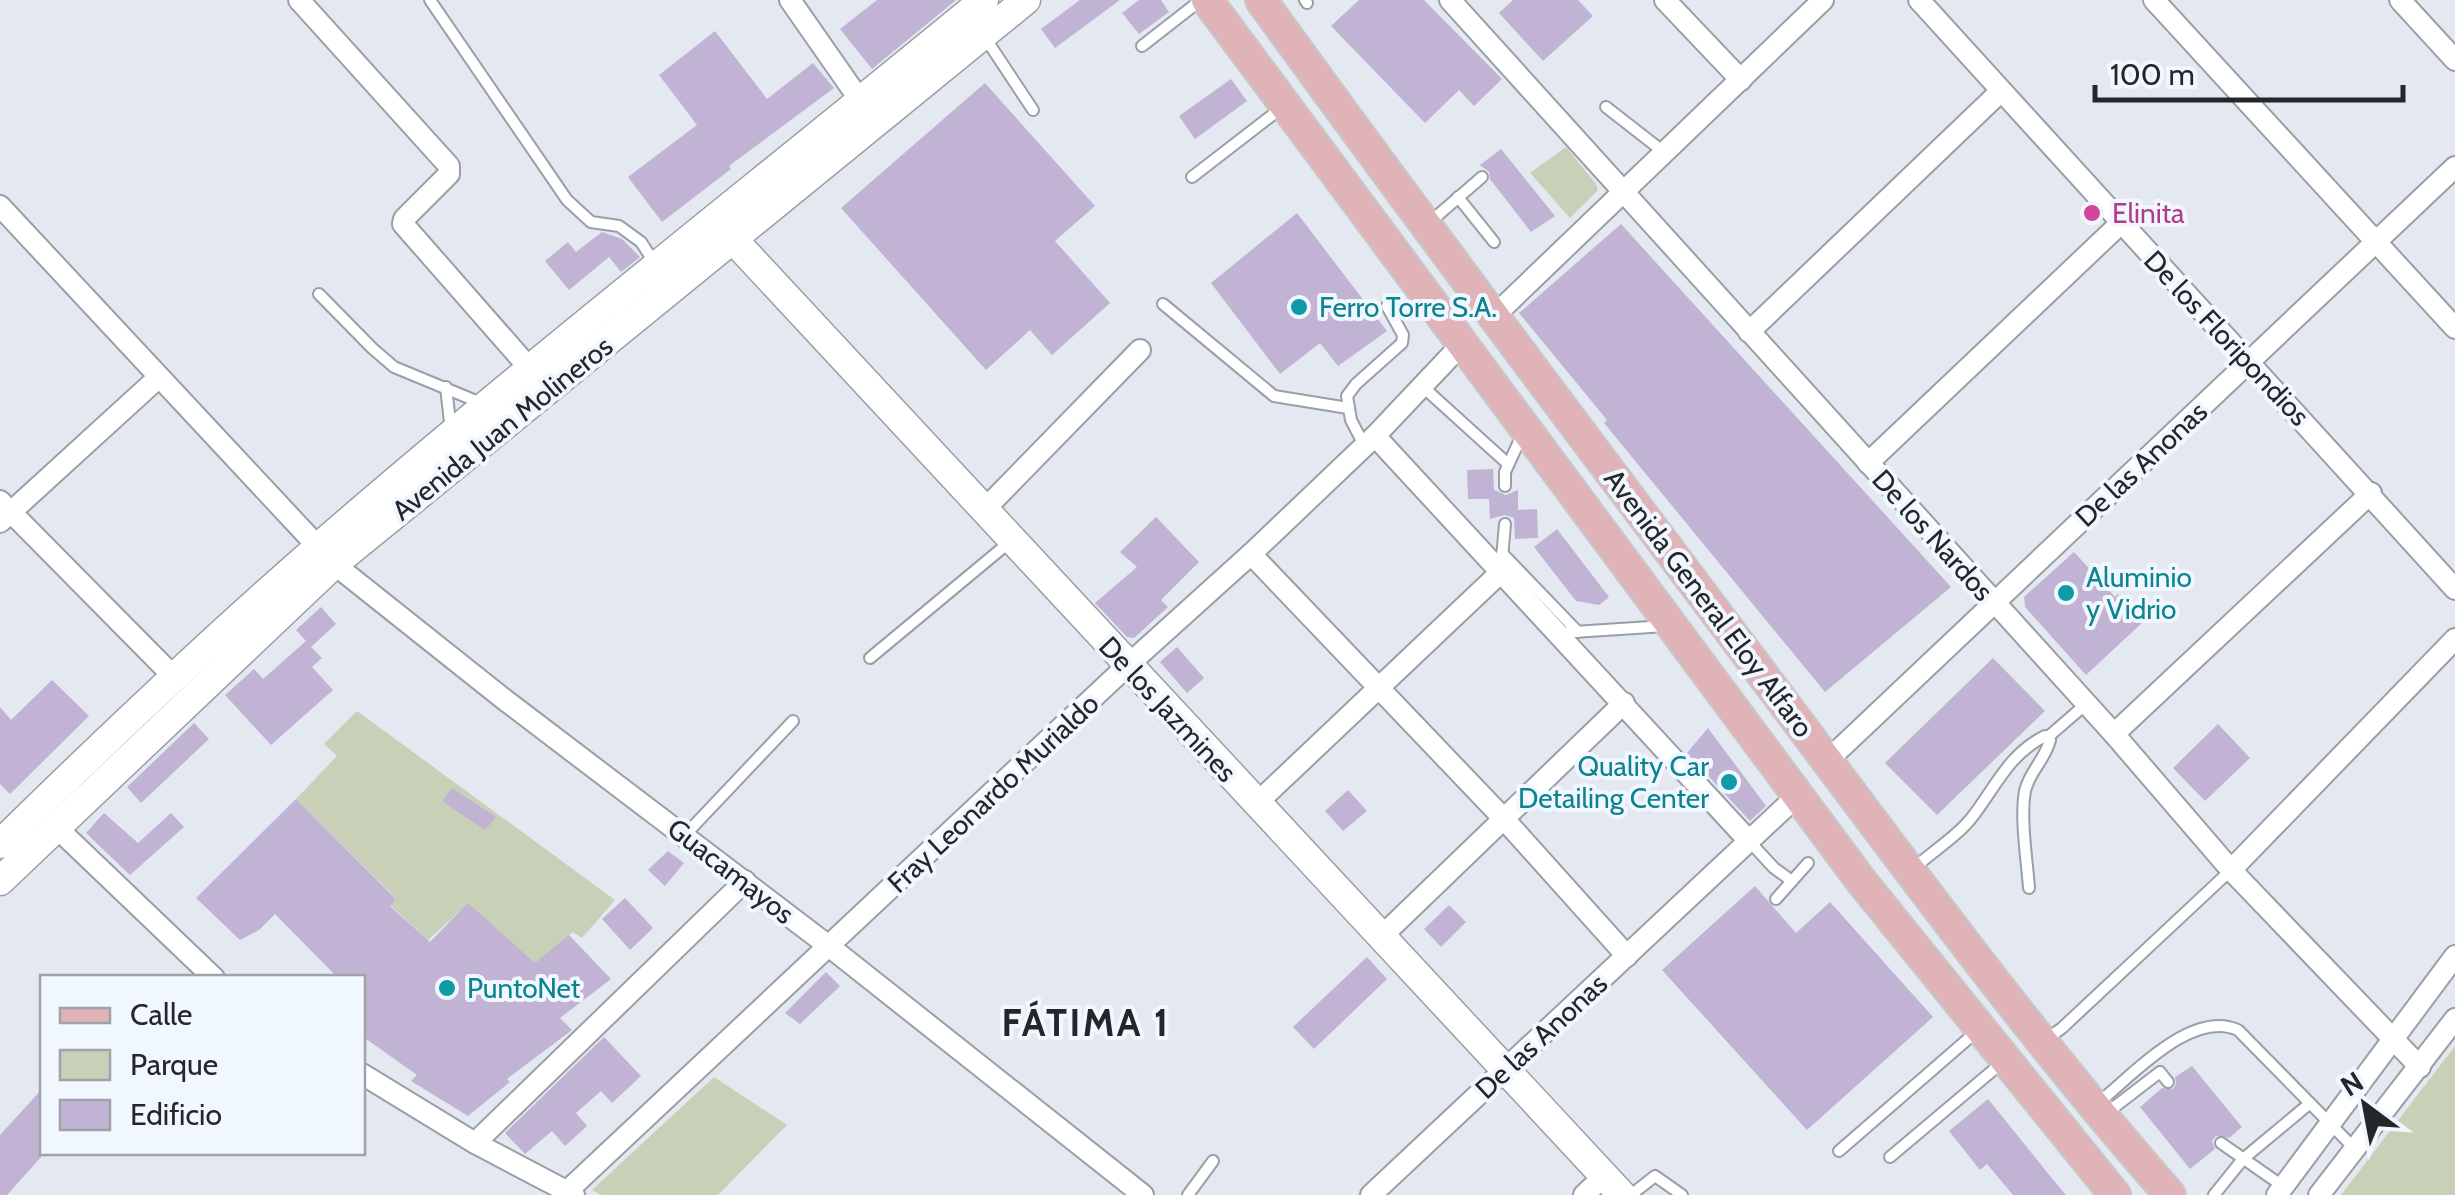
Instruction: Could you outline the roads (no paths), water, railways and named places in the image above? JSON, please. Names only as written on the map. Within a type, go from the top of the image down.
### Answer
[{"type":"main road","name":"Avenida General Eloy Alfaro","points":[[1204,0],[1862,882],[2006,1060],[2106,1192]]},
{"type":"main road","name":"Avenida General Eloy Alfaro","points":[[1260,0],[1910,872],[2098,1111],[2170,1195]]},
{"type":"street","points":[[299,0],[449,166],[449,174],[404,218],[403,224],[531,370]]},
{"type":"street","points":[[790,0],[869,112]]},
{"type":"street","name":"Avenida Juan Molineros","points":[[0,844],[174,677],[869,112],[984,0]]},
{"type":"street","name":"Avenida Juan Molineros","points":[[869,112],[983,36],[1026,0]]},
{"type":"street","name":"De los Nardos","points":[[1450,0],[2114,734],[2232,870],[2420,1067]]},
{"type":"street","points":[[1665,0],[1741,80]]},
{"type":"street","points":[[1494,316],[1823,0]]},
{"type":"street","name":"De los Floripondios","points":[[1919,0],[2455,588]]},
{"type":"street","points":[[2154,0],[2455,328]]},
{"type":"street","points":[[2400,0],[2455,60]]},
{"type":"street","points":[[1750,332],[2001,91]]},
{"type":"street","name":"De las Anonas","points":[[1827,761],[2455,167]]},
{"type":"street","name":"Guacamayos","points":[[0,206],[327,555],[504,700],[686,835],[1144,1195]]},
{"type":"street","points":[[1868,463],[2122,223]]},
{"type":"street","name":"Avenida Juan Molineros","points":[[0,881],[451,435],[658,267],[725,230]]},
{"type":"street","name":"De los Jazmines","points":[[725,230],[1504,1071],[1603,1189]]},
{"type":"street","name":"Fray Leonardo Murialdo","points":[[568,1194],[1370,441],[1462,345]]},
{"type":"street","points":[[984,510],[1140,350]]},
{"type":"street","points":[[159,377],[3,512],[174,677]]},
{"type":"street","points":[[1370,441],[1501,563],[1568,633],[1624,702],[1750,841]]},
{"type":"street","points":[[2114,734],[2371,494]]},
{"type":"street","points":[[1251,554],[1504,818],[1627,956]]},
{"type":"street","points":[[1256,804],[1501,563]]},
{"type":"street","points":[[2232,870],[2455,639]]},
{"type":"street","points":[[1381,937],[1624,702]]},
{"type":"street","name":"De las Anonas","points":[[1371,1195],[1798,795]]},
{"type":"street","points":[[56,827],[211,975]]},
{"type":"street","points":[[474,1143],[745,881]]},
{"type":"street","points":[[2280,1191],[2455,956]]},
{"type":"street","points":[[2318,1195],[2455,1019]]},
{"type":"street","points":[[365,1076],[474,1143],[568,1194]]},
{"type":"lane","points":[[430,0],[567,200],[591,222],[619,226],[641,242],[658,267]]},
{"type":"lane","points":[[1142,46],[1204,0]]},
{"type":"lane","points":[[983,36],[1034,110]]},
{"type":"lane","points":[[1192,178],[1285,105]]},
{"type":"lane","points":[[1606,107],[1666,154]]},
{"type":"lane","points":[[1425,226],[1482,177]]},
{"type":"lane","points":[[1458,197],[1494,242]]},
{"type":"lane","points":[[319,294],[394,367],[486,405]]},
{"type":"lane","points":[[1163,304],[1274,396],[1348,408]]},
{"type":"lane","points":[[1370,441],[1348,408],[1347,396],[1402,343],[1403,336],[1386,306]]},
{"type":"lane","points":[[1422,386],[1508,464]]},
{"type":"lane","points":[[446,388],[451,435]]},
{"type":"lane","points":[[1505,486],[1508,464],[1524,430]]},
{"type":"lane","points":[[1501,563],[1505,524]]},
{"type":"lane","points":[[870,658],[1012,540]]},
{"type":"lane","points":[[1568,633],[1671,626]]},
{"type":"lane","points":[[2029,888],[2024,794],[2029,779],[2045,757],[2048,737],[2086,704]]},
{"type":"lane","points":[[686,835],[793,721]]},
{"type":"lane","points":[[1910,872],[1971,819],[2006,766],[2025,748],[2043,736],[2048,737]]},
{"type":"lane","points":[[1750,841],[1792,881]]},
{"type":"lane","points":[[1776,899],[1808,863]]},
{"type":"lane","points":[[2044,1042],[2232,870]]},
{"type":"lane","points":[[2098,1111],[2176,1040],[2212,1024],[2238,1030],[2355,1149]]},
{"type":"lane","points":[[1839,1151],[1980,1028]]},
{"type":"lane","points":[[1890,1157],[2006,1060]]},
{"type":"lane","points":[[2098,1111],[2160,1072],[2168,1082]]},
{"type":"lane","points":[[2214,1195],[2243,1159],[2309,1104]]},
{"type":"lane","points":[[2221,1144],[2280,1191]]},
{"type":"lane","points":[[1188,1195],[1213,1161]]},
{"type":"lane","points":[[1631,1195],[1655,1176],[1682,1195]]},
{"type":"place","name":"Elinita","points":[[2092,213]]},
{"type":"place","name":"Ferro Torre S.A.","points":[[1299,307]]},
{"type":"place","name":"Aluminio y Vidrio","points":[[2066,593]]},
{"type":"place","name":"Quality Car Detailing Center","points":[[1729,782]]},
{"type":"place","name":"PuntoNet","points":[[447,988]]},
{"type":"district","name":"FÁTIMA 1","points":[[1086,1023]]}]
